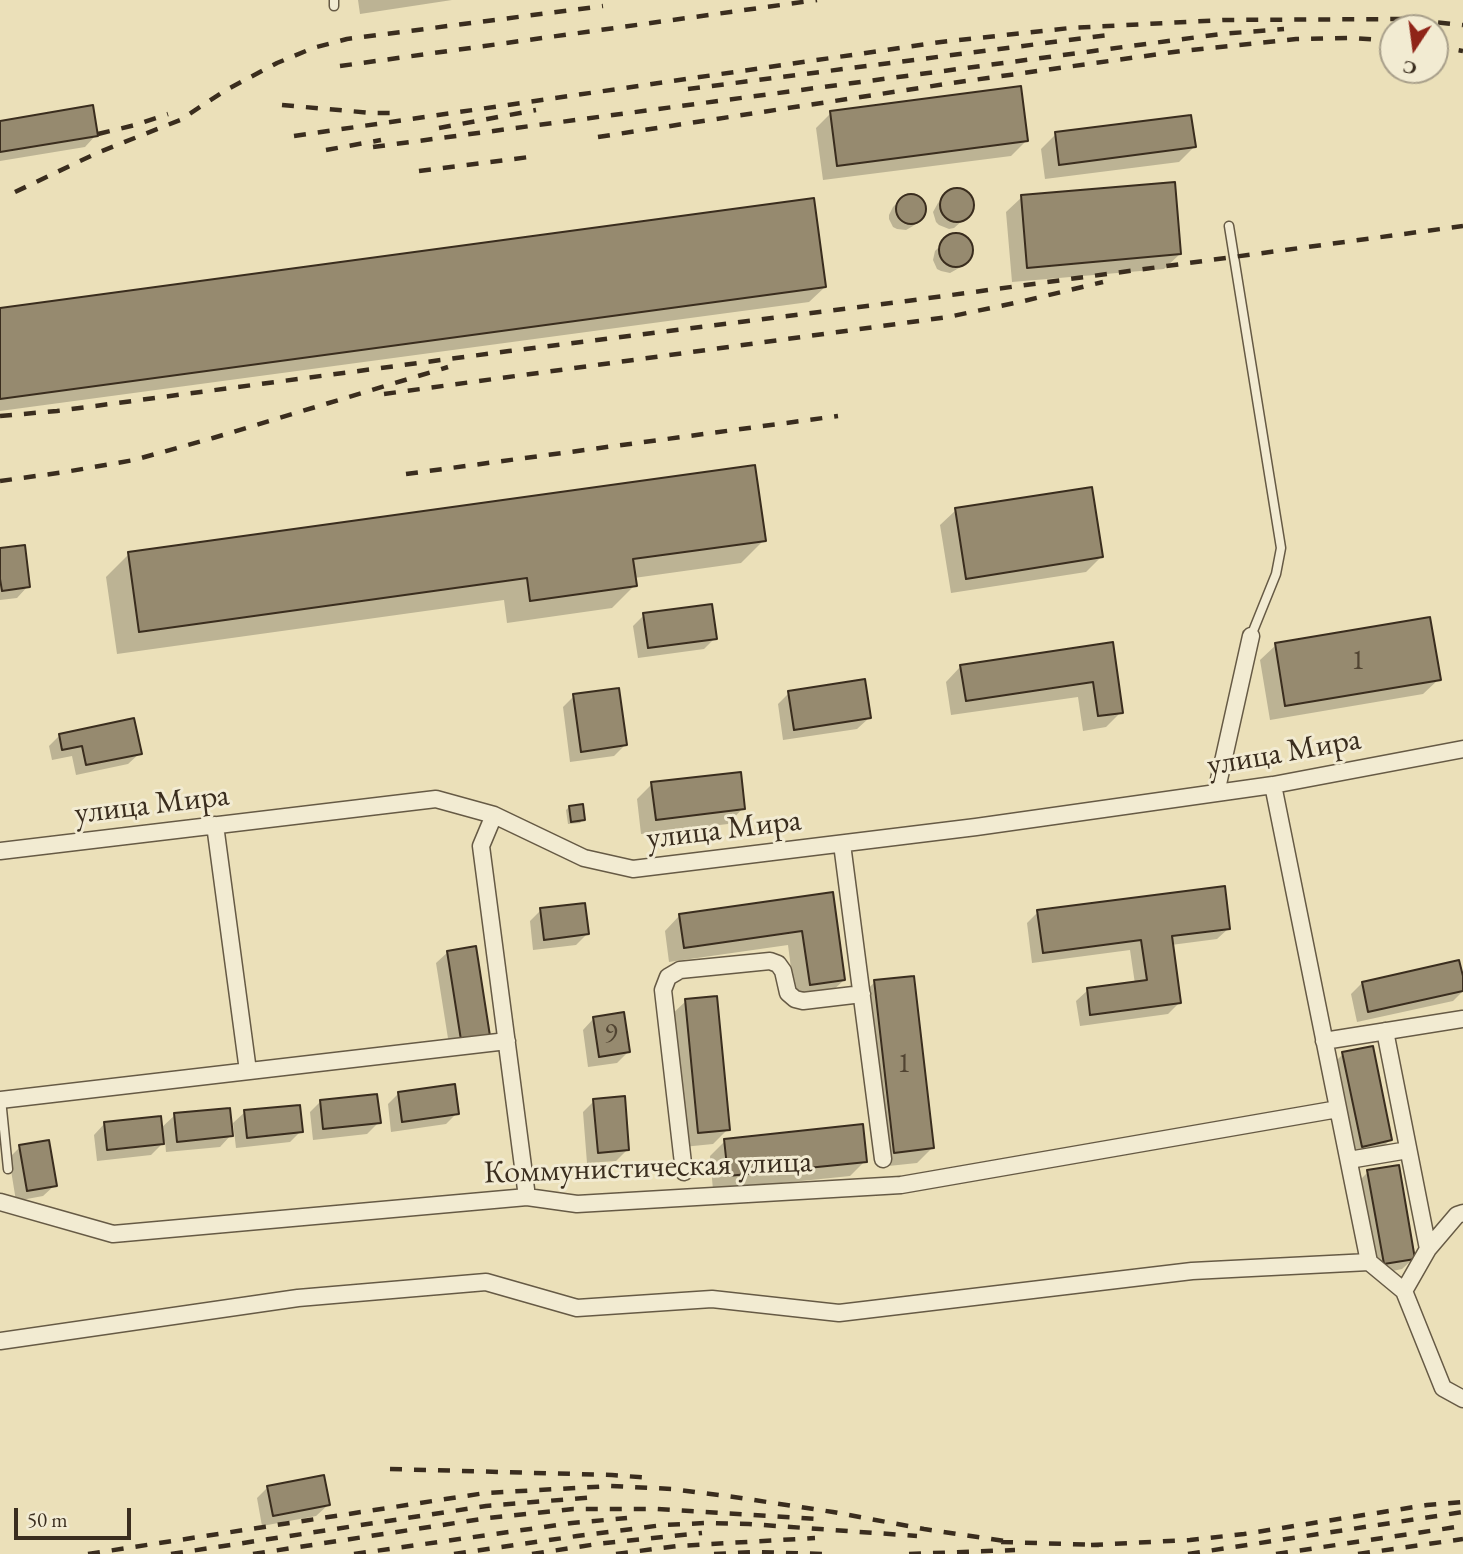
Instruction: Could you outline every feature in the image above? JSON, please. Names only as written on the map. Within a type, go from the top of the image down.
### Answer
[{"type":"street","points":[[1216,793],[1251,636]]},
{"type":"street","name":"улица Мира","points":[[0,851],[436,799],[494,815],[584,858],[633,869],[842,844],[1273,785],[1463,748]]},
{"type":"street","points":[[1273,785],[1369,1262],[1404,1291],[1443,1388],[1463,1399]]},
{"type":"street","points":[[494,815],[481,846],[527,1196]]},
{"type":"street","points":[[215,825],[248,1071]]},
{"type":"street","points":[[842,844],[883,1159]]},
{"type":"street","points":[[684,1172],[663,990],[667,977],[680,970],[770,961],[778,964],[783,971],[788,993],[795,999],[862,994]]},
{"type":"street","points":[[1324,1041],[1463,1020]]},
{"type":"street","points":[[1385,1031],[1428,1249]]},
{"type":"street","points":[[1,1099],[506,1041]]},
{"type":"street","name":"Коммунистическая улица","points":[[0,1202],[113,1234],[527,1196],[577,1204],[901,1185],[1338,1109]]},
{"type":"street","points":[[1349,1160],[1408,1150]]},
{"type":"street","points":[[1404,1291],[1428,1249],[1457,1214],[1463,1213]]},
{"type":"street","points":[[0,1341],[298,1298],[486,1282],[577,1308],[712,1299],[839,1313],[1192,1271],[1369,1262]]},
{"type":"lane","points":[[1229,226],[1281,548],[1276,574],[1251,636]]},
{"type":"lane","points":[[1,1099],[8,1169]]},
{"type":"building","points":[[1021,86],[1028,141],[837,166],[830,111]]},
{"type":"building","points":[[93,105],[98,136],[0,152],[0,121]]},
{"type":"building","points":[[1191,115],[1196,147],[1059,165],[1055,132]]},
{"type":"building","points":[[1175,182],[1181,254],[1027,268],[1021,195]]},
{"type":"building","points":[[957,188],[969,193],[974,205],[969,217],[957,222],[945,217],[940,205],[945,193]]},
{"type":"building","points":[[911,194],[922,198],[926,209],[922,220],[911,224],[900,220],[896,209],[900,198]]},
{"type":"building","points":[[814,198],[826,287],[0,399],[0,308]]},
{"type":"building","points":[[956,233],[968,238],[973,250],[968,262],[956,267],[944,262],[939,250],[944,238]]},
{"type":"building","points":[[755,465],[766,541],[633,559],[637,586],[530,601],[527,578],[139,632],[128,552]]},
{"type":"building","points":[[1092,487],[1103,557],[966,579],[955,508]]},
{"type":"building","points":[[25,545],[30,587],[2,591],[0,548]]},
{"type":"building","points":[[712,604],[717,639],[648,648],[643,613]]},
{"type":"building","points":[[1430,617],[1441,680],[1285,706],[1275,643]]},
{"type":"building","points":[[1113,642],[1123,713],[1098,716],[1093,682],[966,701],[960,665]]},
{"type":"building","points":[[865,679],[871,718],[794,730],[788,691]]},
{"type":"building","points":[[619,688],[627,745],[581,752],[573,694]]},
{"type":"building","points":[[134,718],[142,754],[86,765],[82,746],[62,750],[59,734]]},
{"type":"building","points":[[741,772],[745,809],[656,820],[651,782]]},
{"type":"building","points":[[583,804],[585,820],[571,822],[569,806]]},
{"type":"building","points":[[1225,886],[1230,929],[1172,936],[1181,1003],[1090,1015],[1087,988],[1147,980],[1141,940],[1043,953],[1037,910]]},
{"type":"building","points":[[833,892],[845,980],[810,985],[802,931],[684,948],[679,914]]},
{"type":"building","points":[[585,903],[589,934],[544,940],[540,908]]},
{"type":"building","points":[[476,946],[490,1036],[461,1040],[447,951]]},
{"type":"building","points":[[1459,960],[1463,991],[1368,1012],[1362,982]]},
{"type":"building","points":[[914,976],[934,1148],[894,1153],[874,980]]},
{"type":"building","points":[[717,996],[730,1130],[698,1133],[685,999]]},
{"type":"building","points":[[624,1012],[630,1052],[599,1057],[593,1017]]},
{"type":"building","points":[[1373,1046],[1392,1140],[1362,1147],[1342,1052]]},
{"type":"building","points":[[455,1084],[459,1114],[402,1122],[398,1092]]},
{"type":"building","points":[[377,1094],[381,1123],[323,1129],[320,1100]]},
{"type":"building","points":[[625,1096],[629,1150],[598,1153],[593,1099]]},
{"type":"building","points":[[300,1105],[303,1132],[247,1138],[244,1110]]},
{"type":"building","points":[[230,1108],[233,1136],[177,1142],[174,1113]]},
{"type":"building","points":[[161,1116],[164,1144],[107,1150],[104,1122]]},
{"type":"building","points":[[863,1124],[867,1162],[728,1176],[724,1139]]},
{"type":"building","points":[[49,1140],[57,1186],[27,1191],[19,1145]]},
{"type":"building","points":[[1399,1165],[1415,1259],[1384,1264],[1367,1170]]},
{"type":"building","points":[[324,1475],[330,1505],[273,1516],[267,1486]]},
{"type":"railway","points":[[340,66],[817,0]]},
{"type":"railway","points":[[15,192],[97,153],[180,120],[226,90],[277,63],[313,48],[347,39],[603,6]]},
{"type":"railway","points":[[294,136],[941,42],[1070,28],[1223,20],[1403,19],[1463,25]]},
{"type":"railway","points":[[373,147],[1221,34],[1284,29]]},
{"type":"railway","points":[[688,89],[1108,35]]},
{"type":"railway","points":[[598,137],[1181,51],[1296,39],[1379,40]]},
{"type":"railway","points":[[1449,48],[1463,51]]},
{"type":"railway","points":[[282,105],[394,113]]},
{"type":"railway","points":[[439,128],[536,110]]},
{"type":"railway","points":[[98,134],[168,114]]},
{"type":"railway","points":[[326,150],[381,140]]},
{"type":"railway","points":[[419,171],[537,156]]},
{"type":"railway","points":[[0,416],[57,411],[907,301],[1463,226]]},
{"type":"railway","points":[[384,394],[948,317],[1103,282]]},
{"type":"railway","points":[[0,481],[134,460],[448,367]]},
{"type":"railway","points":[[406,474],[838,416]]},
{"type":"railway","points":[[390,1469],[651,1478]]},
{"type":"railway","points":[[88,1554],[485,1493],[611,1486],[672,1489],[734,1497],[1011,1542]]},
{"type":"railway","points":[[171,1554],[486,1506],[595,1497]]},
{"type":"railway","points":[[1091,1545],[1190,1540],[1244,1534],[1427,1505],[1463,1502]]},
{"type":"railway","points":[[253,1554],[488,1518],[573,1509],[656,1509],[819,1519]]},
{"type":"railway","points":[[1188,1554],[1463,1512]]},
{"type":"railway","points":[[354,1554],[572,1523],[627,1518]]},
{"type":"railway","points":[[454,1554],[663,1525],[706,1523],[917,1536]]},
{"type":"railway","points":[[1276,1554],[1463,1526]]},
{"type":"railway","points":[[532,1554],[702,1533]]},
{"type":"railway","points":[[616,1554],[677,1546],[815,1538]]},
{"type":"railway","points":[[1358,1554],[1463,1539]]},
{"type":"railway","points":[[1001,1542],[1099,1545]]},
{"type":"railway","points":[[909,1554],[1015,1550]]},
{"type":"railway","points":[[714,1554],[823,1554]]}]
